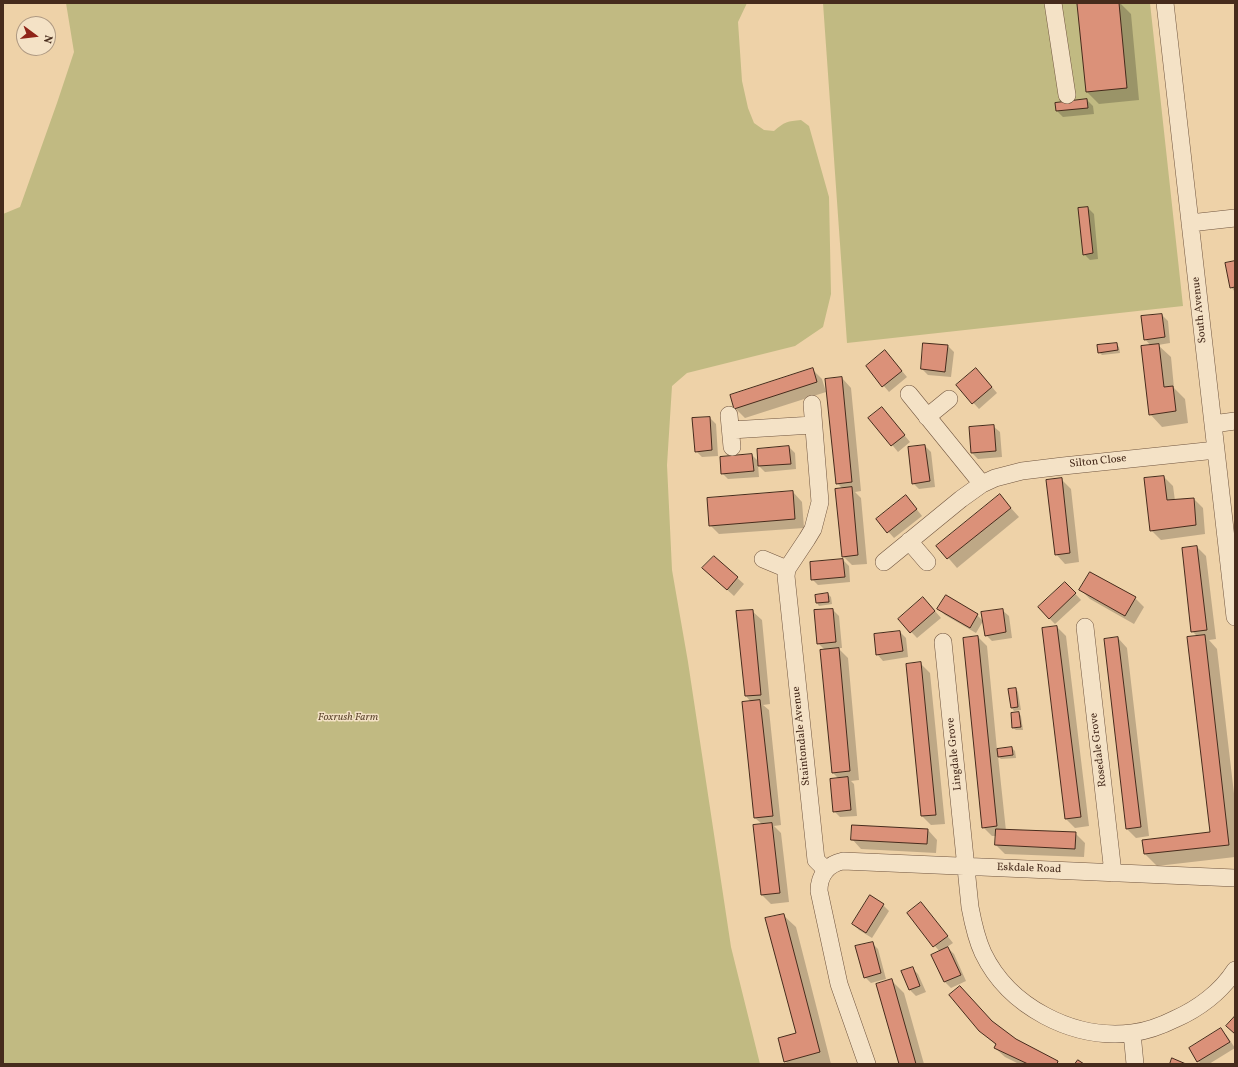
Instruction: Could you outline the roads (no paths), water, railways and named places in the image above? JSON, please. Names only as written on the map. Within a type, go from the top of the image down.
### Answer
[{"type":"street","points":[[1053,3],[1067,95]]},
{"type":"street","name":"South Avenue","points":[[1165,3],[1235,617]]},
{"type":"street","points":[[1190,222],[1235,218]]},
{"type":"street","points":[[909,394],[982,484]]},
{"type":"street","points":[[927,417],[949,399]]},
{"type":"street","points":[[763,559],[787,569],[808,539],[813,529],[820,502],[812,404]]},
{"type":"street","points":[[1213,424],[1235,421]]},
{"type":"street","points":[[731,430],[813,425]]},
{"type":"street","name":"Silton Close","points":[[884,562],[982,484],[995,478],[1022,471],[1216,450]]},
{"type":"street","points":[[909,541],[927,562]]},
{"type":"street","name":"Staintondale Avenue","points":[[787,569],[786,585],[816,860],[826,870]]},
{"type":"street","name":"Rosedale Grove","points":[[1085,626],[1113,873]]},
{"type":"street","name":"Lingdale Grove","points":[[943,642],[970,907],[974,929],[983,954],[996,974],[1011,992],[1032,1008],[1056,1021],[1080,1030],[1103,1034],[1132,1033],[1151,1029],[1188,1014],[1208,1000],[1230,978],[1235,970]]},
{"type":"street","name":"Eskdale Road","points":[[826,870],[830,866],[843,861],[1235,878]]},
{"type":"street","points":[[826,870],[819,884],[822,906],[839,984],[867,1064]]},
{"type":"street","points":[[1132,1033],[1135,1064]]},
{"type":"park label","name":"Foxrush Farm","points":[[348,718]]}]
